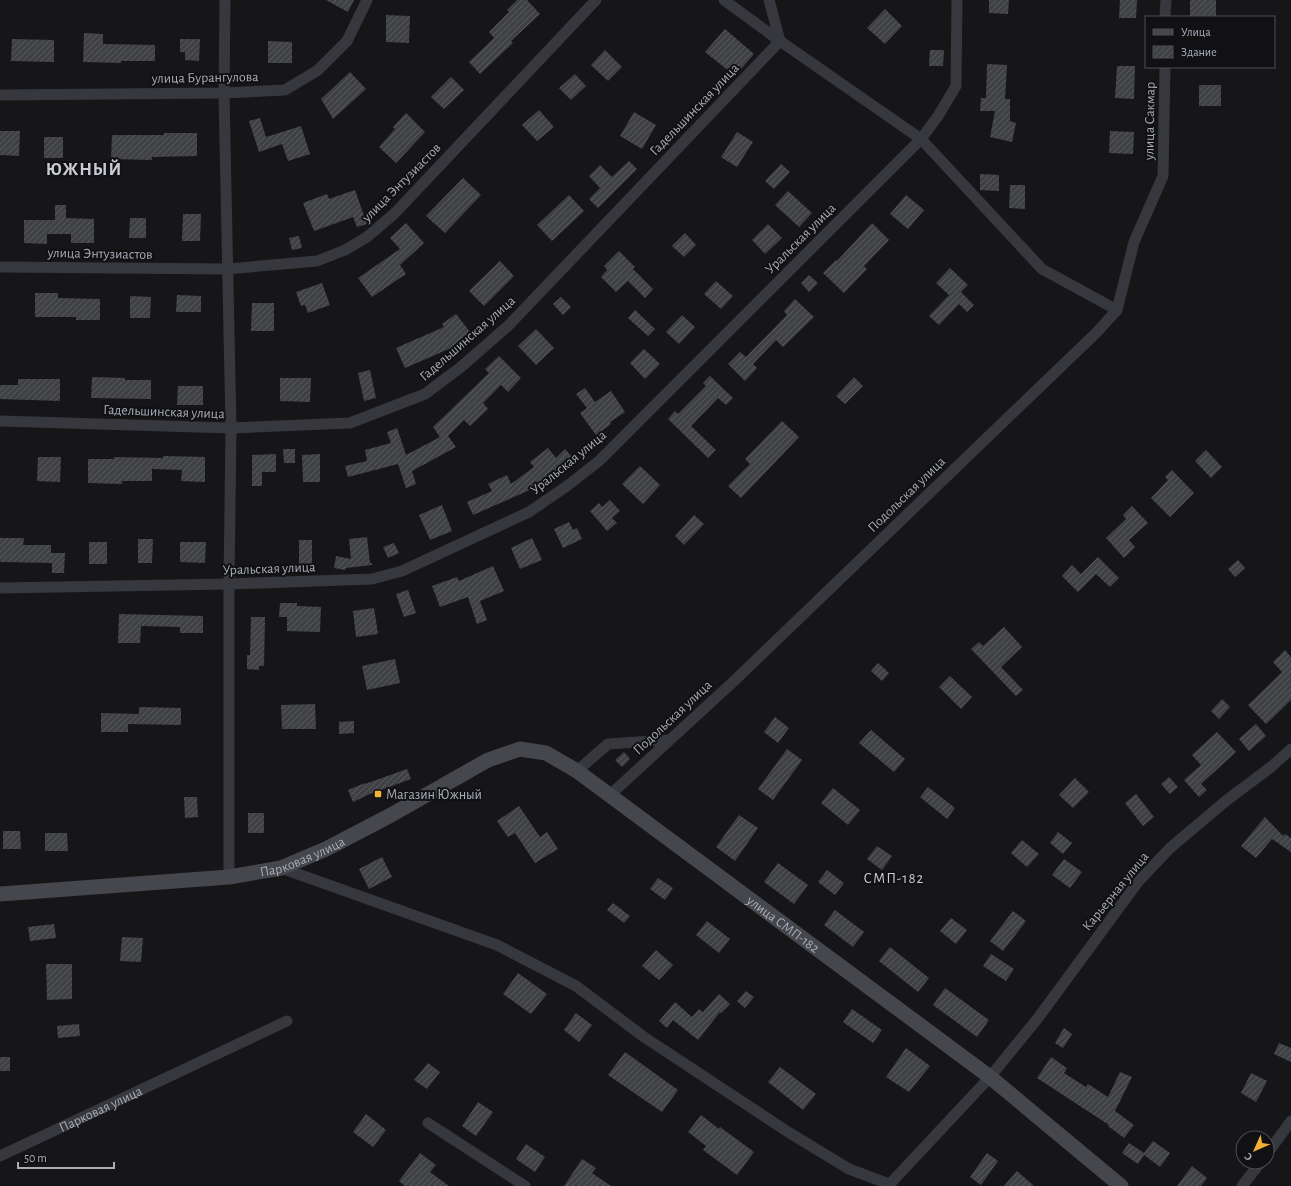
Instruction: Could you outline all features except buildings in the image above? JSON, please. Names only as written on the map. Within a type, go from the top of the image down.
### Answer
[{"type":"street","points":[[225,0],[224,93],[231,428],[229,584],[229,877]]},
{"type":"street","name":"улица Бурангулова","points":[[0,95],[224,93],[285,90],[318,70],[347,42],[367,0]]},
{"type":"street","name":"улица Энтузиастов","points":[[0,267],[228,269],[317,261],[345,250],[367,237],[395,212],[596,0]]},
{"type":"street","points":[[724,0],[780,41],[921,139],[1042,269],[1117,310]]},
{"type":"street","points":[[768,0],[780,41]]},
{"type":"street","name":"Уральская улица","points":[[0,588],[229,584],[372,579],[402,570],[529,512],[567,486],[599,460],[921,139],[938,116],[956,86],[957,0]]},
{"type":"street","points":[[1166,0],[1166,16]]},
{"type":"street","name":"Гадельшинская улица","points":[[0,421],[231,428],[350,423],[425,394],[461,367],[508,326],[780,41]]},
{"type":"street","name":"улица Сакмар","points":[[1163,176],[1165,68]]},
{"type":"street","name":"Подольская улица","points":[[610,795],[733,682],[1096,333],[1117,310],[1134,242],[1163,176]]},
{"type":"street","points":[[577,771],[608,744],[669,740]]},
{"type":"street","name":"Карьерная улица","points":[[889,1185],[990,1077],[1038,1018],[1138,882],[1170,848],[1227,800],[1271,767],[1291,749]]},
{"type":"street","name":"Парковая улица","points":[[0,894],[229,877],[281,868],[326,849],[392,815],[488,760],[520,750],[546,753],[577,771]]},
{"type":"street","name":"улица СМП-182","points":[[577,771],[990,1077],[1121,1186]]},
{"type":"street","points":[[281,868],[504,949],[576,986],[644,1037],[849,1170],[889,1185]]},
{"type":"street","name":"Парковая улица","points":[[0,1156],[287,1021]]},
{"type":"street","points":[[1275,1143],[1291,1121]]},
{"type":"street","points":[[428,1123],[525,1186]]},
{"type":"street","points":[[1242,1186],[1255,1170]]},
{"type":"place","name":"Магазин Южный","points":[[378,794]]},
{"type":"district","name":"ЮЖНЫЙ","points":[[84,169]]},
{"type":"district","name":"СМП-182","points":[[894,878]]}]
